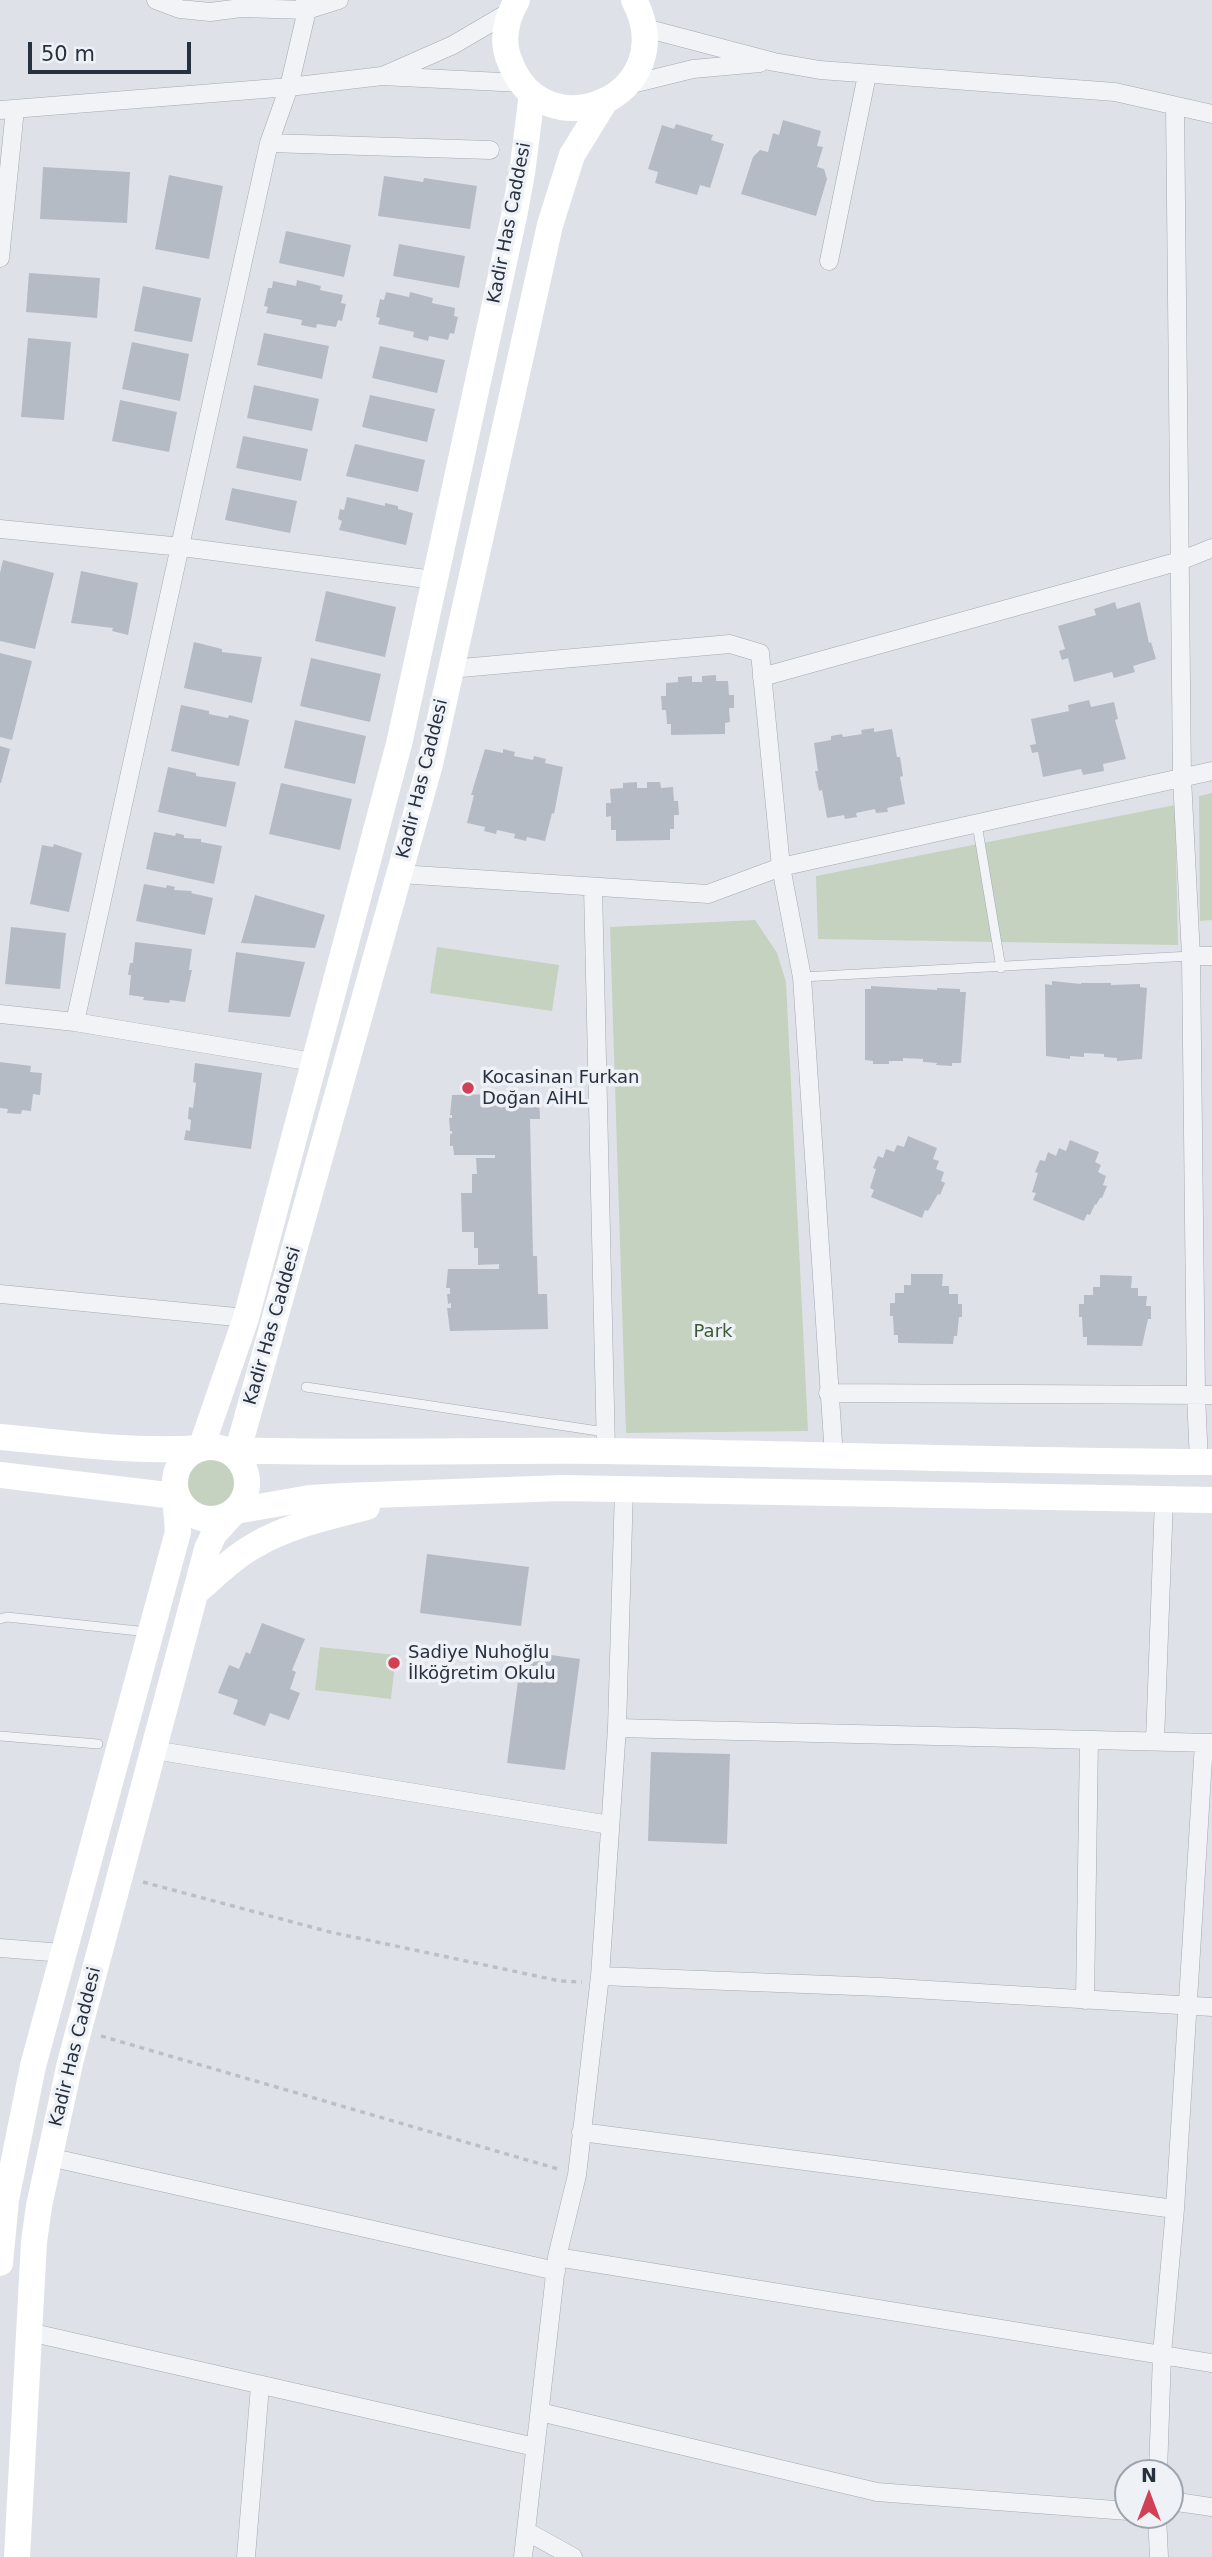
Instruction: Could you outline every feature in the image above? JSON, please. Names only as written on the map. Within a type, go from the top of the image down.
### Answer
[{"type":"street","points":[[156,0],[180,9],[203,12],[339,0]]},
{"type":"street","points":[[75,1022],[182,547],[269,143],[289,87],[306,5]]},
{"type":"street","points":[[382,76],[453,46],[514,6]]},
{"type":"street","points":[[514,6],[506,26],[507,56],[526,88]]},
{"type":"street","points":[[0,258],[8,110],[289,87],[382,76],[526,88],[559,107],[590,107],[604,103],[628,85],[637,72],[646,43],[644,10],[774,62]]},
{"type":"street","points":[[628,85],[693,69],[774,62],[867,75],[1115,92],[1212,114]]},
{"type":"street","points":[[829,261],[867,75]]},
{"type":"street","name":"Kadir Has Caddesi","points":[[225,1451],[246,1318],[399,744],[514,216],[522,173],[526,88]]},
{"type":"street","name":"Kadir Has Caddesi","points":[[225,1451],[430,764],[550,225],[572,155],[604,103]]},
{"type":"street","points":[[0,1437],[153,1450],[225,1451],[606,1442],[834,1457],[1206,1462],[1191,956],[1182,778],[1175,106]]},
{"type":"street","points":[[269,143],[490,150]]},
{"type":"street","points":[[0,529],[182,547],[434,580]]},
{"type":"street","points":[[762,677],[1180,561],[1212,548]]},
{"type":"street","points":[[450,669],[730,644],[760,653],[782,867],[802,977],[834,1457]]},
{"type":"street","points":[[399,874],[708,894],[782,867],[1212,771]]},
{"type":"street","points":[[593,887],[606,1442]]},
{"type":"street","points":[[1191,956],[1212,956]]},
{"type":"street","points":[[0,1014],[75,1022],[313,1062]]},
{"type":"street","points":[[0,1294],[246,1318]]},
{"type":"street","points":[[828,1393],[1204,1395]]},
{"type":"street","points":[[0,1475],[175,1496],[191,1514],[213,1520],[235,1511],[247,1491],[247,1479],[243,1467],[225,1451],[190,1454],[181,1462],[176,1474],[175,1496]]},
{"type":"street","points":[[235,1511],[310,1499],[562,1488],[1212,1500]]},
{"type":"street","points":[[523,2557],[556,2264],[577,2175],[600,1976],[617,1728],[624,1489]]},
{"type":"street","points":[[196,1592],[236,1558],[280,1532],[326,1517],[431,1493]]},
{"type":"street","name":"Kadir Has Caddesi","points":[[0,2263],[12,2164],[33,2066],[176,1544],[178,1532],[175,1496]]},
{"type":"street","points":[[1155,1741],[1164,1500]]},
{"type":"street","name":"Kadir Has Caddesi","points":[[17,2557],[34,2242],[39,2206],[79,2030],[207,1549],[214,1534],[235,1511]]},
{"type":"street","points":[[617,1728],[1208,1743],[1163,2354],[1159,2459]]},
{"type":"street","points":[[1085,2000],[1089,1740]]},
{"type":"street","points":[[154,1751],[610,1825]]},
{"type":"street","points":[[0,1948],[63,1953]]},
{"type":"street","points":[[600,1976],[880,1987],[1212,2007]]},
{"type":"street","points":[[581,2132],[1175,2209]]},
{"type":"street","points":[[50,2157],[556,2264],[1212,2363]]},
{"type":"street","points":[[29,2332],[535,2447]]},
{"type":"street","points":[[246,2557],[260,2386]]},
{"type":"street","points":[[540,2412],[877,2492],[1114,2510]]},
{"type":"street","points":[[1184,2503],[1212,2507]]},
{"type":"street","points":[[1158,2529],[1159,2557]]},
{"type":"street","points":[[526,2531],[573,2557]]},
{"type":"lane","points":[[977,824],[1001,968]]},
{"type":"lane","points":[[802,977],[1191,956]]},
{"type":"lane","points":[[306,1387],[606,1442]]},
{"type":"lane","points":[[0,1619],[7,1617],[151,1632]]},
{"type":"lane","points":[[0,1736],[98,1744]]},
{"type":"path","points":[[120,1877],[330,1932],[560,1981],[584,1982],[600,1976]]},
{"type":"path","points":[[79,2030],[577,2175]]},
{"type":"green space","points":[[1212,793],[1212,920],[1200,921],[1199,796]]},
{"type":"green space","points":[[1175,805],[1178,945],[818,939],[816,876]]},
{"type":"green space","name":"Park","points":[[755,920],[777,953],[786,982],[808,1431],[626,1433],[610,927]]},
{"type":"green space","points":[[437,947],[559,965],[552,1011],[430,993]]},
{"type":"green space","points":[[211,1456],[230,1464],[238,1483],[230,1502],[211,1510],[192,1502],[184,1483],[192,1464]]},
{"type":"green space","points":[[320,1647],[396,1655],[391,1699],[315,1690]]},
{"type":"building","points":[[783,120],[821,131],[817,146],[823,147],[817,167],[824,169],[827,179],[816,216],[741,194],[753,157],[760,150],[768,152],[773,133],[779,135]]},
{"type":"building","points":[[676,124],[713,135],[711,140],[724,144],[710,188],[700,185],[697,195],[655,183],[658,172],[648,169],[662,125],[674,129]]},
{"type":"building","points":[[43,167],[130,172],[127,223],[40,219]]},
{"type":"building","points":[[169,175],[223,186],[209,259],[155,249]]},
{"type":"building","points":[[384,176],[423,182],[424,178],[477,186],[470,229],[378,216]]},
{"type":"building","points":[[286,231],[351,245],[344,277],[279,263]]},
{"type":"building","points":[[399,244],[465,256],[459,288],[393,276]]},
{"type":"building","points":[[29,273],[100,278],[97,318],[26,312]]},
{"type":"building","points":[[297,280],[321,286],[320,290],[343,295],[341,303],[346,304],[342,321],[338,320],[336,327],[317,324],[316,328],[301,325],[302,320],[266,313],[268,307],[264,306],[268,288],[272,288],[273,281],[296,286]]},
{"type":"building","points":[[143,286],[201,298],[192,342],[134,331]]},
{"type":"building","points":[[386,292],[409,297],[410,292],[433,298],[432,303],[455,308],[454,316],[458,317],[454,334],[450,333],[448,340],[429,336],[428,341],[413,337],[414,332],[378,324],[380,318],[376,317],[380,299],[384,300]]},
{"type":"building","points":[[264,333],[329,346],[322,379],[257,365]]},
{"type":"building","points":[[28,338],[71,342],[64,420],[21,417]]},
{"type":"building","points":[[132,342],[189,354],[180,401],[122,389]]},
{"type":"building","points":[[380,346],[445,360],[437,393],[372,378]]},
{"type":"building","points":[[254,385],[319,399],[312,431],[247,418]]},
{"type":"building","points":[[370,395],[435,409],[427,442],[362,427]]},
{"type":"building","points":[[120,400],[177,412],[169,452],[112,441]]},
{"type":"building","points":[[243,436],[308,449],[301,481],[236,468]]},
{"type":"building","points":[[355,444],[425,460],[418,492],[346,476]]},
{"type":"building","points":[[232,488],[297,501],[290,533],[225,520]]},
{"type":"building","points":[[347,497],[385,506],[385,503],[398,506],[398,509],[413,513],[406,545],[339,530],[342,521],[338,519],[340,509],[344,510]]},
{"type":"building","points":[[3,560],[54,573],[35,649],[0,641],[0,573]]},
{"type":"building","points":[[81,571],[138,583],[128,635],[112,631],[113,628],[71,623]]},
{"type":"building","points":[[326,591],[396,607],[385,657],[315,641]]},
{"type":"building","points":[[1115,602],[1117,609],[1140,602],[1149,643],[1151,642],[1156,659],[1133,666],[1135,672],[1114,678],[1112,672],[1074,682],[1068,658],[1062,660],[1059,651],[1065,649],[1058,626],[1096,615],[1094,609]]},
{"type":"building","points":[[194,642],[222,649],[222,652],[262,657],[252,703],[184,688]]},
{"type":"building","points":[[0,653],[32,661],[12,740],[0,737]]},
{"type":"building","points":[[311,658],[381,674],[370,722],[300,706]]},
{"type":"building","points":[[716,675],[716,681],[728,681],[729,695],[734,695],[734,708],[729,708],[730,722],[725,723],[725,734],[671,735],[671,724],[667,724],[666,710],[662,710],[661,696],[666,696],[666,683],[678,682],[678,677],[692,676],[692,682],[702,682],[702,676]]},
{"type":"building","points":[[1089,700],[1091,707],[1114,702],[1118,719],[1115,720],[1126,759],[1103,764],[1104,771],[1083,775],[1081,769],[1043,777],[1038,752],[1032,753],[1030,745],[1036,744],[1031,719],[1069,711],[1068,705]]},
{"type":"building","points":[[181,705],[209,711],[209,714],[249,720],[239,766],[171,751]]},
{"type":"building","points":[[295,720],[366,736],[355,784],[284,768]]},
{"type":"building","points":[[874,728],[874,732],[892,729],[897,757],[900,757],[903,776],[900,777],[905,804],[887,808],[888,812],[876,813],[875,809],[856,813],[857,817],[845,819],[844,815],[827,818],[815,771],[818,771],[814,743],[831,740],[831,736],[862,734],[861,730]]},
{"type":"building","points":[[0,746],[10,749],[1,783],[0,783]]},
{"type":"building","points":[[485,749],[503,753],[503,749],[515,752],[514,756],[533,760],[534,756],[546,759],[545,763],[563,767],[554,814],[552,813],[545,841],[527,837],[526,841],[514,838],[515,834],[497,830],[496,834],[484,831],[485,827],[467,823],[474,795],[471,795]]},
{"type":"building","points":[[168,767],[196,773],[196,776],[236,782],[226,827],[158,812]]},
{"type":"building","points":[[637,782],[637,788],[647,788],[647,782],[660,782],[661,788],[673,787],[679,815],[674,815],[674,829],[670,829],[670,840],[616,841],[616,830],[611,830],[611,816],[606,817],[606,803],[611,803],[610,789],[623,788],[623,783]]},
{"type":"building","points":[[281,783],[352,799],[340,850],[269,834]]},
{"type":"building","points":[[154,832],[175,836],[176,833],[184,835],[184,838],[201,839],[201,842],[222,846],[214,884],[146,869]]},
{"type":"building","points":[[54,844],[82,853],[69,912],[30,904],[42,845],[53,847]]},
{"type":"building","points":[[144,884],[166,888],[167,885],[175,887],[174,890],[192,891],[191,893],[213,898],[205,935],[136,921]]},
{"type":"building","points":[[255,895],[325,915],[315,948],[241,943]]},
{"type":"building","points":[[11,927],[66,933],[60,989],[5,984]]},
{"type":"building","points":[[135,942],[192,949],[189,970],[192,970],[185,1002],[143,1000],[144,997],[129,995],[131,975],[128,975],[130,963],[133,963]]},
{"type":"building","points":[[236,952],[305,962],[290,1017],[228,1012]]},
{"type":"building","points":[[1052,981],[1140,984],[1140,987],[1147,988],[1142,1059],[1117,1061],[1117,1058],[1104,1057],[1104,1054],[1084,1053],[1084,1057],[1070,1056],[1070,1059],[1046,1056],[1045,984],[1052,985]]},
{"type":"building","points":[[871,986],[960,989],[960,992],[966,992],[961,1063],[952,1063],[952,1066],[936,1065],[937,1063],[923,1062],[923,1059],[903,1058],[903,1061],[889,1061],[889,1064],[873,1064],[873,1061],[865,1060],[865,989],[871,989]]},
{"type":"building","points":[[0,1062],[31,1066],[30,1072],[42,1073],[40,1095],[33,1094],[31,1111],[22,1110],[21,1114],[7,1113],[8,1109],[0,1108]]},
{"type":"building","points":[[195,1063],[262,1073],[251,1149],[184,1140],[186,1130],[190,1131],[191,1120],[188,1119],[189,1107],[193,1108]]},
{"type":"building","points":[[539,1093],[540,1119],[530,1119],[533,1256],[537,1256],[538,1294],[547,1294],[548,1329],[450,1331],[447,1308],[451,1308],[451,1303],[448,1304],[447,1294],[450,1294],[450,1288],[446,1288],[448,1269],[499,1269],[499,1264],[478,1265],[474,1232],[462,1232],[461,1193],[472,1193],[472,1174],[477,1174],[476,1158],[495,1158],[495,1155],[454,1155],[453,1146],[450,1146],[452,1131],[449,1118],[452,1118],[452,1095]]},
{"type":"building","points":[[908,1136],[937,1148],[933,1159],[939,1161],[936,1169],[944,1172],[941,1181],[945,1183],[940,1195],[938,1194],[928,1211],[925,1210],[922,1218],[871,1197],[874,1190],[870,1188],[876,1169],[873,1168],[878,1156],[883,1158],[886,1149],[894,1152],[897,1145],[904,1147]]},
{"type":"building","points":[[1070,1140],[1099,1152],[1095,1162],[1101,1165],[1098,1172],[1106,1176],[1103,1185],[1107,1186],[1102,1198],[1084,1221],[1033,1200],[1036,1193],[1032,1192],[1038,1173],[1035,1172],[1040,1160],[1045,1161],[1048,1152],[1056,1156],[1059,1148],[1066,1151]]},
{"type":"building","points":[[911,1274],[943,1274],[942,1286],[949,1286],[949,1294],[958,1294],[958,1304],[962,1304],[962,1317],[959,1317],[957,1336],[954,1336],[953,1344],[898,1343],[898,1335],[894,1335],[893,1316],[890,1316],[890,1303],[895,1303],[895,1293],[904,1293],[904,1285],[911,1285]]},
{"type":"building","points":[[1100,1275],[1132,1276],[1131,1288],[1138,1288],[1138,1296],[1147,1296],[1146,1306],[1151,1306],[1151,1319],[1148,1319],[1142,1346],[1087,1345],[1087,1337],[1083,1337],[1082,1317],[1079,1317],[1079,1304],[1084,1304],[1084,1295],[1093,1295],[1093,1287],[1100,1287]]},
{"type":"building","points":[[427,1554],[529,1567],[521,1626],[420,1613]]},
{"type":"building","points":[[262,1623],[305,1639],[292,1670],[296,1672],[290,1689],[300,1693],[289,1720],[270,1713],[265,1726],[233,1714],[238,1700],[218,1693],[229,1665],[239,1669],[246,1652],[250,1654]]},
{"type":"building","points":[[522,1651],[580,1659],[565,1770],[507,1763]]},
{"type":"building","points":[[651,1752],[730,1754],[727,1844],[648,1841]]},
{"type":"place","name":"Kocasinan Furkan Doğan AİHL","points":[[468,1088]]},
{"type":"place","name":"Sadiye Nuhoğlu İlköğretim Okulu","points":[[394,1663]]}]
